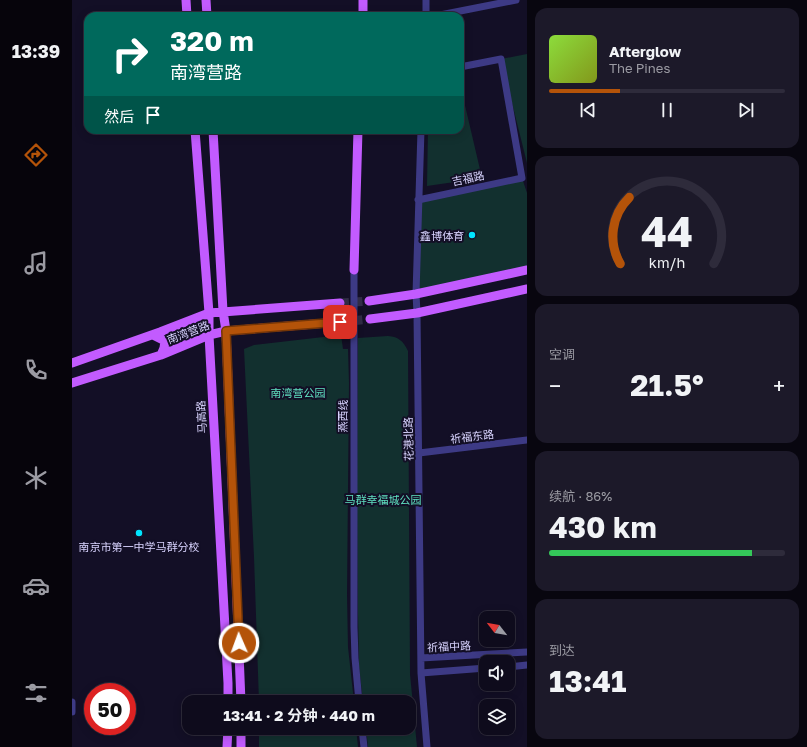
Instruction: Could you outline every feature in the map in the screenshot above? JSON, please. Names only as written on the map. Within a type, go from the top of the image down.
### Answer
[{"type":"main road","points":[[186,0],[187,12]]},
{"type":"main road","points":[[206,0],[207,12]]},
{"type":"main road","points":[[363,0],[363,12]]},
{"type":"main road","name":"马高路","points":[[195,134],[209,313],[228,695]]},
{"type":"main road","points":[[213,134],[223,311],[226,331],[241,695]]},
{"type":"main road","name":"燕西线","points":[[354,270],[358,134]]},
{"type":"main road","points":[[369,301],[416,294],[527,270]]},
{"type":"main road","points":[[370,319],[417,313],[527,289]]},
{"type":"main road","points":[[72,362],[153,335],[209,313],[340,303]]},
{"type":"main road","name":"南湾营路","points":[[72,383],[161,355],[209,335],[226,331],[340,322]]},
{"type":"main road","points":[[153,335],[165,341],[161,355]]},
{"type":"main road","points":[[228,735],[228,747]]},
{"type":"main road","points":[[241,735],[241,747]]},
{"type":"street","points":[[426,0],[426,12]]},
{"type":"street","points":[[455,12],[516,0]]},
{"type":"street","points":[[464,66],[501,59],[523,173]]},
{"type":"street","name":"花港北路","points":[[420,134],[416,294],[421,673],[427,747]]},
{"type":"street","name":"吉福路","points":[[418,200],[523,173]]},
{"type":"street","name":"燕西线","points":[[354,270],[354,627],[358,695]]},
{"type":"street","name":"祈福东路","points":[[419,453],[527,440]]},
{"type":"street","name":"祈福中路","points":[[421,658],[527,652]]},
{"type":"street","points":[[515,667],[527,666]]},
{"type":"street","points":[[421,673],[479,669]]},
{"type":"street","points":[[72,702],[72,712]]},
{"type":"street","points":[[363,735],[364,747]]},
{"type":"green space","points":[[527,54],[527,163],[501,59]]},
{"type":"green space","points":[[464,101],[482,178],[427,186],[428,134],[464,134]]},
{"type":"green space","name":"鑫博体育","points":[[522,178],[527,193],[527,270],[416,294],[418,200]]},
{"type":"green space","name":"南湾营公园","points":[[341,335],[343,349],[348,349],[347,595],[348,647],[353,695],[259,695],[244,349],[254,345]]},
{"type":"green space","name":"马群幸福城公园","points":[[395,337],[400,340],[408,351],[410,674],[412,695],[362,695],[359,666],[358,615],[358,338]]},
{"type":"green space","points":[[259,735],[357,735],[358,747],[259,747]]},
{"type":"green space","name":"马群幸福城公园","points":[[367,735],[416,735],[417,747],[368,747]]},
{"type":"tunnel","points":[[340,303],[369,301]]},
{"type":"tunnel","points":[[340,322],[370,319]]},
{"type":"place","name":"鑫博体育","points":[[472,235]]},
{"type":"place","name":"南京市第一中学马群分校","points":[[139,533]]},
{"type":"route","points":[[239,643],[226,331],[340,322]]}]
